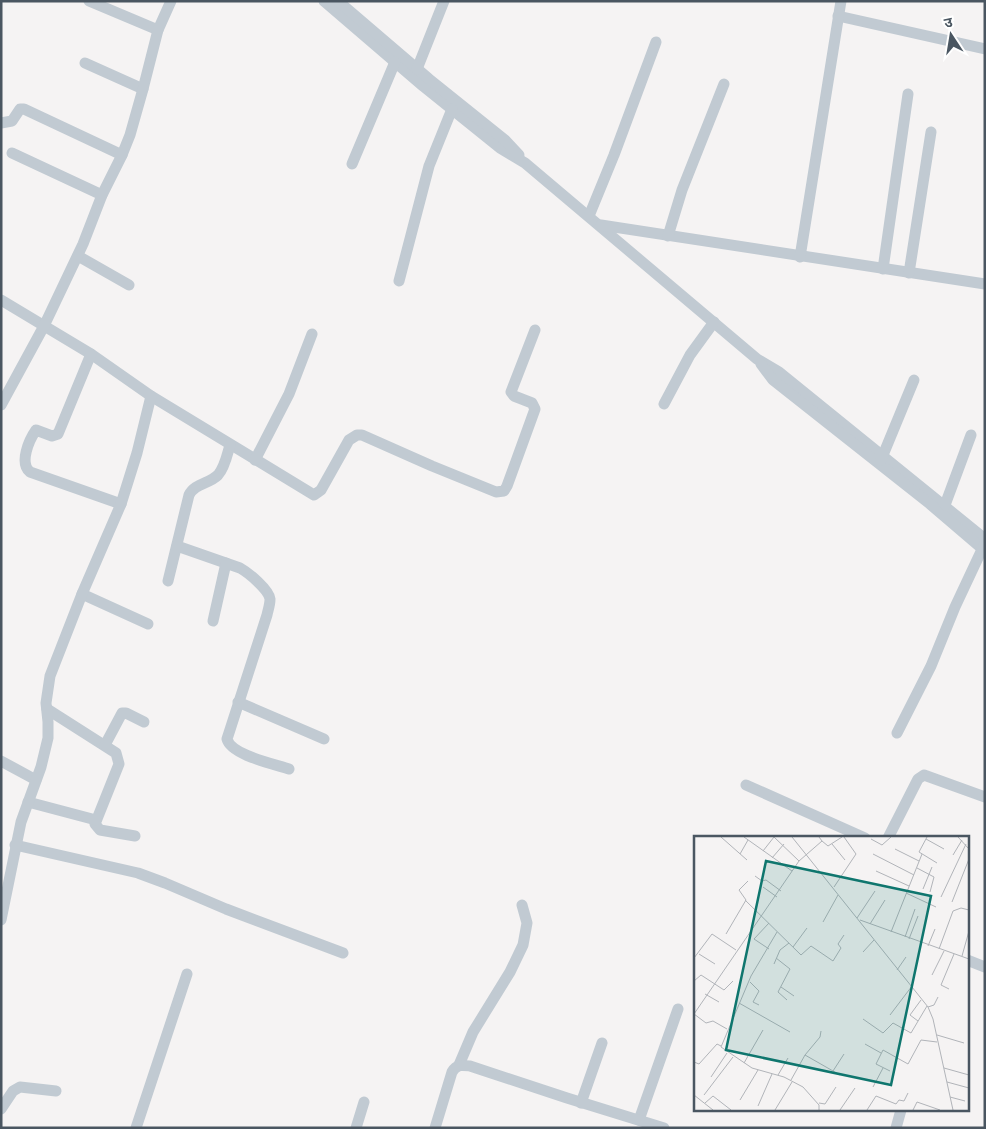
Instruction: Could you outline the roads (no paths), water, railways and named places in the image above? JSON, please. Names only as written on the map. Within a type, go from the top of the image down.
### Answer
[{"type":"street","points":[[89,1],[158,30]]},
{"type":"street","points":[[1,405],[44,326],[78,256],[102,195],[130,136],[158,30],[171,1]]},
{"type":"street","points":[[324,1],[500,148],[525,163]]},
{"type":"street","points":[[338,1],[417,69],[505,140],[525,163],[757,359],[779,372],[984,545]]},
{"type":"street","points":[[417,69],[444,1]]},
{"type":"street","points":[[800,256],[841,1]]},
{"type":"street","points":[[838,16],[985,49]]},
{"type":"street","points":[[588,216],[614,155],[656,42]]},
{"type":"street","points":[[352,164],[395,62]]},
{"type":"street","points":[[86,63],[143,89]]},
{"type":"street","points":[[668,236],[682,190],[724,84]]},
{"type":"street","points":[[883,269],[908,94]]},
{"type":"street","points":[[1,123],[12,121],[20,110],[24,109],[122,154]]},
{"type":"street","points":[[399,281],[429,166],[452,109]]},
{"type":"street","points":[[909,273],[931,132]]},
{"type":"street","points":[[12,153],[102,195]]},
{"type":"street","points":[[599,225],[985,284]]},
{"type":"street","points":[[78,256],[130,285]]},
{"type":"street","points":[[1,300],[90,354],[151,396],[314,495],[322,490],[349,440],[357,435],[362,435],[496,492],[502,492],[507,486],[535,409],[532,403],[514,396],[511,392],[535,330]]},
{"type":"street","points":[[664,404],[690,354],[714,322]]},
{"type":"street","points":[[255,460],[289,394],[312,334]]},
{"type":"street","points":[[90,354],[58,434],[52,436],[36,430],[24,463],[30,472],[121,504]]},
{"type":"street","points":[[882,460],[914,380]]},
{"type":"street","points":[[1,920],[15,845],[48,738],[46,709],[50,676],[82,594],[121,504],[137,453],[151,396]]},
{"type":"street","points":[[944,505],[971,435]]},
{"type":"street","points":[[168,581],[191,492],[195,487],[218,474],[222,469],[230,445]]},
{"type":"street","points":[[882,460],[944,505],[984,545]]},
{"type":"street","points":[[897,733],[931,666],[955,607],[984,545]]},
{"type":"street","points":[[177,546],[245,571],[266,590],[270,598],[267,615],[227,737],[228,744],[243,753],[289,769]]},
{"type":"street","points":[[213,621],[226,563]]},
{"type":"street","points":[[82,594],[148,624]]},
{"type":"street","points":[[238,702],[324,739]]},
{"type":"street","points":[[46,709],[116,752],[119,764],[96,820],[96,827],[100,830],[135,836]]},
{"type":"street","points":[[105,745],[122,713],[126,713],[144,722]]},
{"type":"street","points":[[1,761],[36,780]]},
{"type":"street","points":[[889,836],[921,776],[927,775],[985,797]]},
{"type":"street","points":[[746,785],[861,836]]},
{"type":"street","points":[[28,802],[96,820]]},
{"type":"street","points":[[15,845],[138,873],[226,909],[343,952]]},
{"type":"street","points":[[435,1128],[452,1072],[459,1065],[473,1032],[510,972],[523,945],[527,922],[522,905]]},
{"type":"street","points":[[968,960],[985,967]]},
{"type":"street","points":[[136,1128],[187,974]]},
{"type":"street","points":[[639,1120],[678,1009]]},
{"type":"street","points":[[581,1103],[602,1043]]},
{"type":"street","points":[[459,1065],[470,1066],[664,1128]]},
{"type":"street","points":[[1,1109],[13,1091],[20,1086],[56,1091]]},
{"type":"street","points":[[356,1128],[364,1102]]},
{"type":"street","points":[[896,1128],[900,1112]]}]
